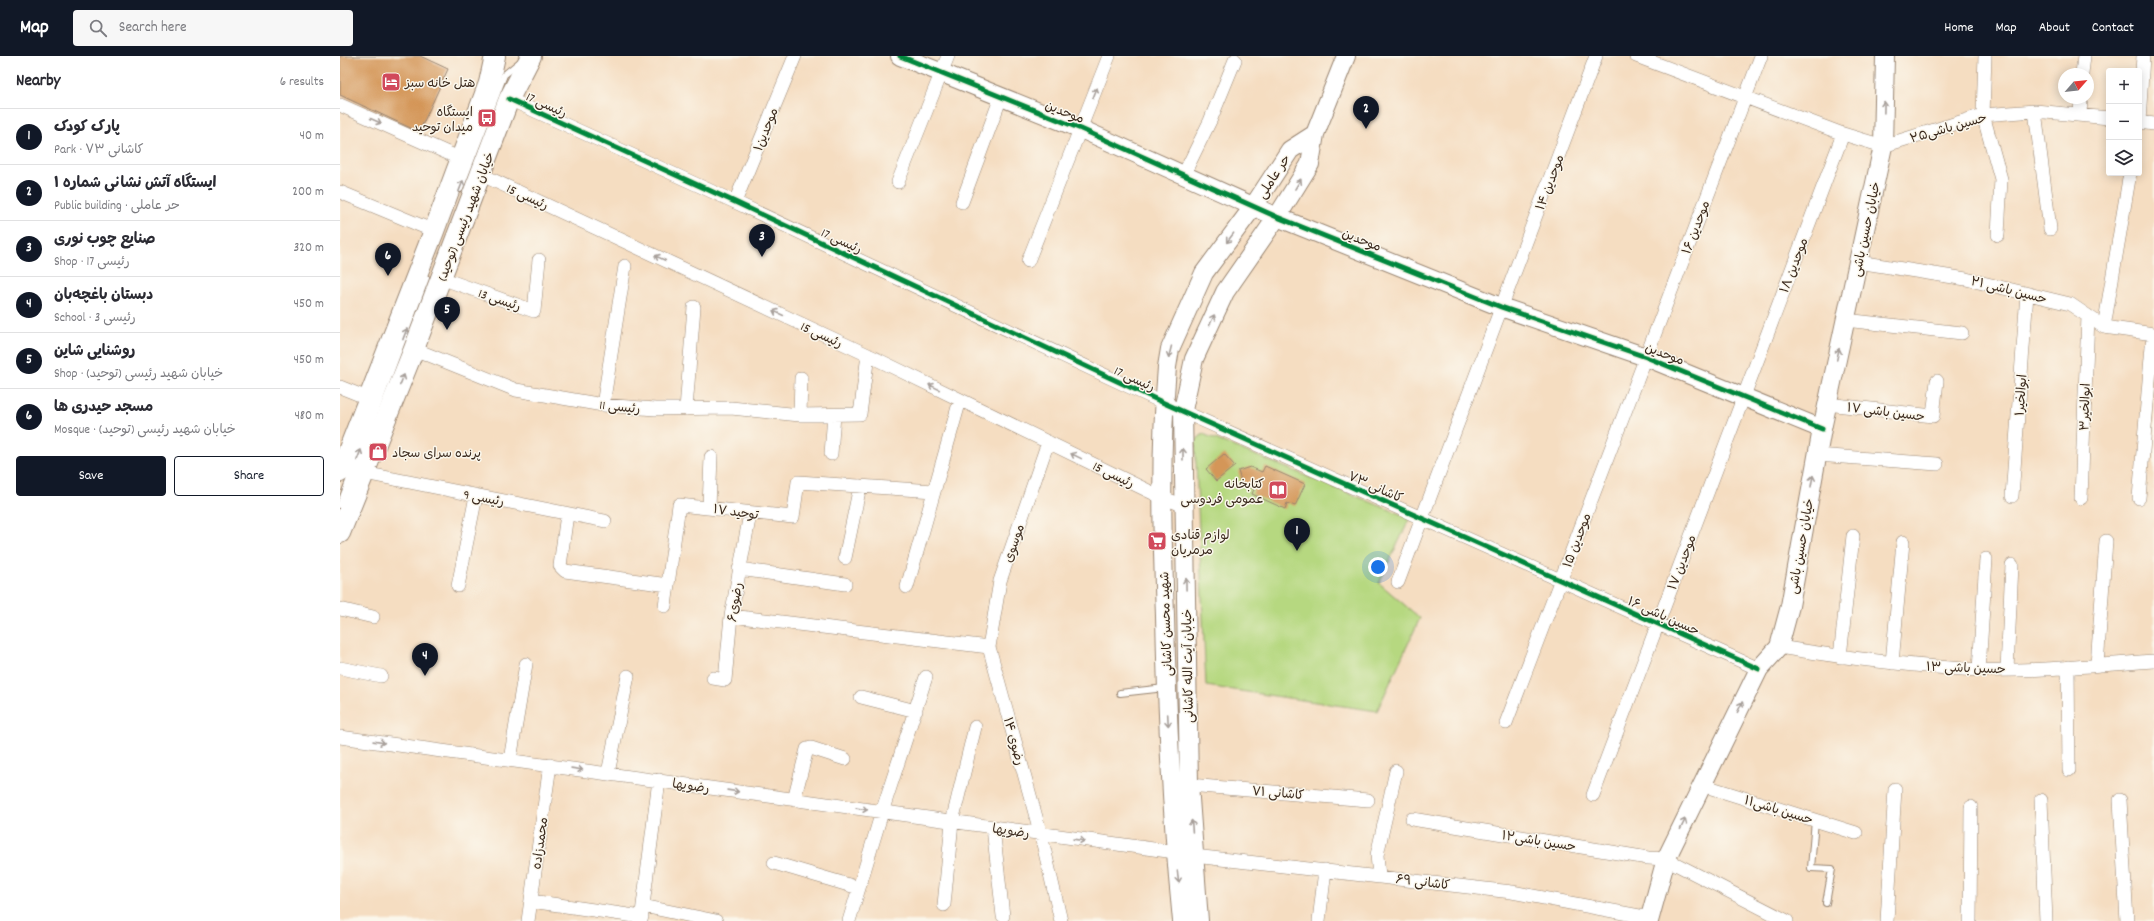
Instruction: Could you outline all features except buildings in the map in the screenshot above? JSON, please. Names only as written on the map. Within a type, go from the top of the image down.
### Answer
[{"type":"main road","name":"خیابان شهید رئیسی (توحید)","points":[[340,472],[344,449],[370,399],[489,83],[495,56]]},
{"type":"main road","name":"خیابان شهید رئیسی (توحید)","points":[[340,533],[414,349],[435,276],[480,174],[509,99],[531,56]]},
{"type":"street","name":"موحدین۱","points":[[735,202],[795,56]]},
{"type":"street","name":"موحدین","points":[[900,56],[1081,129],[1277,217],[1501,307],[1646,357],[1822,429]]},
{"type":"street","points":[[898,182],[948,56]]},
{"type":"street","points":[[1028,262],[1109,56]]},
{"type":"street","name":"حر عاملی","points":[[1277,217],[1310,164],[1315,134],[1346,56]]},
{"type":"street","name":"موحدین ۱۴","points":[[1398,582],[1596,56]]},
{"type":"street","points":[[1636,56],[1843,134],[1883,146]]},
{"type":"street","name":"موحدین ۱۶","points":[[1646,357],[1761,56]]},
{"type":"street","name":"خیابان حسین باشی","points":[[1649,919],[1666,859],[1758,669],[1779,647],[1790,606],[1827,404],[1883,146],[1885,56]]},
{"type":"street","points":[[1985,56],[1983,115],[2001,179],[1998,235]]},
{"type":"street","points":[[2083,68],[2084,56]]},
{"type":"street","points":[[2140,104],[2143,56]]},
{"type":"street","points":[[1184,174],[1210,121],[1235,60]]},
{"type":"street","points":[[962,202],[1001,97]]},
{"type":"street","name":"رئیسی 17","points":[[509,99],[735,202],[1164,403],[1183,410]]},
{"type":"street","points":[[2080,114],[2081,104]]},
{"type":"street","points":[[340,105],[461,159]]},
{"type":"street","points":[[2035,110],[2050,229]]},
{"type":"street","name":"حسین باشی۲۵","points":[[1883,146],[1983,115],[2035,110],[2106,118]]},
{"type":"street","points":[[2142,122],[2154,124]]},
{"type":"street","name":"حر عاملی","points":[[1253,207],[1290,150],[1315,134]]},
{"type":"street","name":"موحدین ۱۸","points":[[1744,397],[1843,134]]},
{"type":"street","name":"رئیسی 15","points":[[480,174],[868,355],[1161,497],[1185,506]]},
{"type":"street","points":[[2104,327],[2129,176]]},
{"type":"street","points":[[340,192],[434,231]]},
{"type":"street","name":"شهید محسن کاشانی","points":[[1182,921],[1175,852],[1166,688],[1161,497],[1164,403],[1170,349],[1204,273],[1253,207]]},
{"type":"street","points":[[1183,410],[1194,359],[1225,292],[1277,217]]},
{"type":"street","name":"رئیسی 13","points":[[435,276],[534,311],[539,260]]},
{"type":"street","name":"حسین باشی ۲۱","points":[[1858,262],[1966,278],[2070,304],[2104,327],[2153,334]]},
{"type":"street","points":[[603,405],[625,266]]},
{"type":"street","name":"ابوالخیر۱","points":[[2012,496],[2027,294]]},
{"type":"street","points":[[686,409],[694,307]]},
{"type":"street","name":"ابوالخیر۳","points":[[2081,498],[2088,316]]},
{"type":"street","points":[[1845,320],[1962,333]]},
{"type":"street","points":[[2139,498],[2153,334]]},
{"type":"street","name":"رئیسی 11","points":[[414,349],[516,390],[603,405],[655,409],[731,408],[800,415],[860,414],[868,355]]},
{"type":"street","name":"موحدین ۱۵","points":[[1506,723],[1646,357]]},
{"type":"street","points":[[800,415],[801,378]]},
{"type":"street","name":"حسین باشی ۱۷","points":[[1827,404],[1933,416],[1936,381]]},
{"type":"street","points":[[340,387],[370,399]]},
{"type":"street","name":"موحدین ۱۷","points":[[1593,795],[1744,397]]},
{"type":"street","points":[[907,587],[960,400]]},
{"type":"street","name":"خیابان آیت الله کاشانی","points":[[1183,410],[1189,785],[1199,921]]},
{"type":"street","name":"کاشانی ۷۳","points":[[1183,410],[1561,581]]},
{"type":"street","points":[[831,454],[834,415]]},
{"type":"street","name":"موسوی","points":[[989,647],[1000,581],[1048,442]]},
{"type":"street","points":[[1817,455],[1937,464]]},
{"type":"street","points":[[709,507],[711,457]]},
{"type":"street","name":"رئیسی 9","points":[[364,472],[604,521]]},
{"type":"street","name":"توحید ۱۷","points":[[668,585],[680,505],[709,507],[750,514],[793,517],[798,482],[860,486]]},
{"type":"street","points":[[845,558],[860,486],[934,491]]},
{"type":"street","points":[[458,586],[476,496]]},
{"type":"street","points":[[567,514],[560,566],[565,572],[668,585],[665,606]]},
{"type":"street","name":"رضوی۶","points":[[713,678],[725,680],[731,616],[750,514]]},
{"type":"street","points":[[1840,657],[1853,536]]},
{"type":"street","points":[[2097,665],[2106,541]]},
{"type":"street","points":[[1892,663],[1903,542]]},
{"type":"street","points":[[1979,670],[1986,559]]},
{"type":"street","points":[[2007,669],[2012,565]]},
{"type":"street","points":[[739,568],[845,584]]},
{"type":"street","name":"حسین باشی ۱۶","points":[[1561,581],[1758,669]]},
{"type":"street","points":[[340,609],[373,617]]},
{"type":"street","points":[[731,616],[989,647]]},
{"type":"street","name":"رضوی ۱۴","points":[[989,647],[1041,835],[1061,921]]},
{"type":"street","name":"حسین باشی ۱۳","points":[[1779,647],[1840,657],[1892,663],[1979,670],[2068,667],[2154,661]]},
{"type":"street","points":[[510,760],[526,664]]},
{"type":"street","points":[[2068,667],[2069,770]]},
{"type":"street","points":[[340,668],[381,676]]},
{"type":"street","points":[[608,773],[628,676]]},
{"type":"street","points":[[849,921],[882,812],[926,677]]},
{"type":"street","points":[[861,697],[916,711]]},
{"type":"street","points":[[944,905],[952,822],[975,727]]},
{"type":"street","name":"رضویها","points":[[340,737],[659,780],[1041,835],[1175,852]]},
{"type":"street","points":[[794,800],[807,749],[811,748],[845,759]]},
{"type":"street","name":"محمدزاده","points":[[528,921],[550,765]]},
{"type":"street","points":[[1379,876],[1377,855],[1396,771]]},
{"type":"street","points":[[642,914],[659,780]]},
{"type":"street","name":"کاشانی ۷۱","points":[[1189,785],[1368,800]]},
{"type":"street","name":"حسین باشی۱۱","points":[[1702,785],[1856,833]]},
{"type":"street","points":[[1887,921],[1895,788]]},
{"type":"street","points":[[2041,800],[2046,921]]},
{"type":"street","points":[[2120,800],[2127,921]]},
{"type":"street","points":[[1970,921],[1971,807]]},
{"type":"street","name":"حسین باشی۱۲","points":[[1412,819],[1648,858],[1666,859]]},
{"type":"street","points":[[993,828],[1003,916]]},
{"type":"street","points":[[1175,852],[1194,856]]},
{"type":"street","name":"کاشانی ۶۹","points":[[1194,856],[1512,892],[1649,919]]},
{"type":"street","points":[[1666,859],[1787,921]]},
{"type":"street","points":[[774,863],[859,888]]},
{"type":"street","points":[[1319,921],[1325,870]]},
{"type":"street","points":[[531,901],[716,921]]},
{"type":"lane","points":[[456,200],[504,75],[527,56]]},
{"type":"lane","points":[[340,505],[435,276]]},
{"type":"lane","points":[[1120,693],[1166,688]]},
{"type":"lane","points":[[1815,820],[1811,868],[1832,869],[1826,903]]},
{"type":"green space","points":[[1203,434],[1410,518],[1379,583],[1420,618],[1377,711],[1206,686],[1195,441]]},
{"type":"cycle path","points":[[900,56],[1081,129],[1277,217],[1501,307],[1646,357],[1822,429]]},
{"type":"cycle path","points":[[509,99],[735,202],[1164,403],[1759,669]]},
{"type":"place","name":"هتل خانه سبز","points":[[391,82]]},
{"type":"place","name":"ایستگاه میدان توحید","points":[[487,118]]},
{"type":"place","name":"ایستگاه آتش نشانی شماره ۱","points":[[1366,129]]},
{"type":"place","name":"صنایع چوب نوری","points":[[762,257]]},
{"type":"place","name":"مسجد حیدری ها","points":[[388,276]]},
{"type":"place","name":"روشنایی شاین","points":[[447,330]]},
{"type":"place","name":"پرنده سرای سجاد","points":[[378,452]]},
{"type":"place","name":"کتابخانه عمومی فردوسی","points":[[1278,490]]},
{"type":"place","name":"لوازم قنادی مرمریان","points":[[1157,541]]},
{"type":"place","name":"پارک کودک","points":[[1297,551]]},
{"type":"place","name":"دبستان باغچه‌بان","points":[[425,676]]}]
